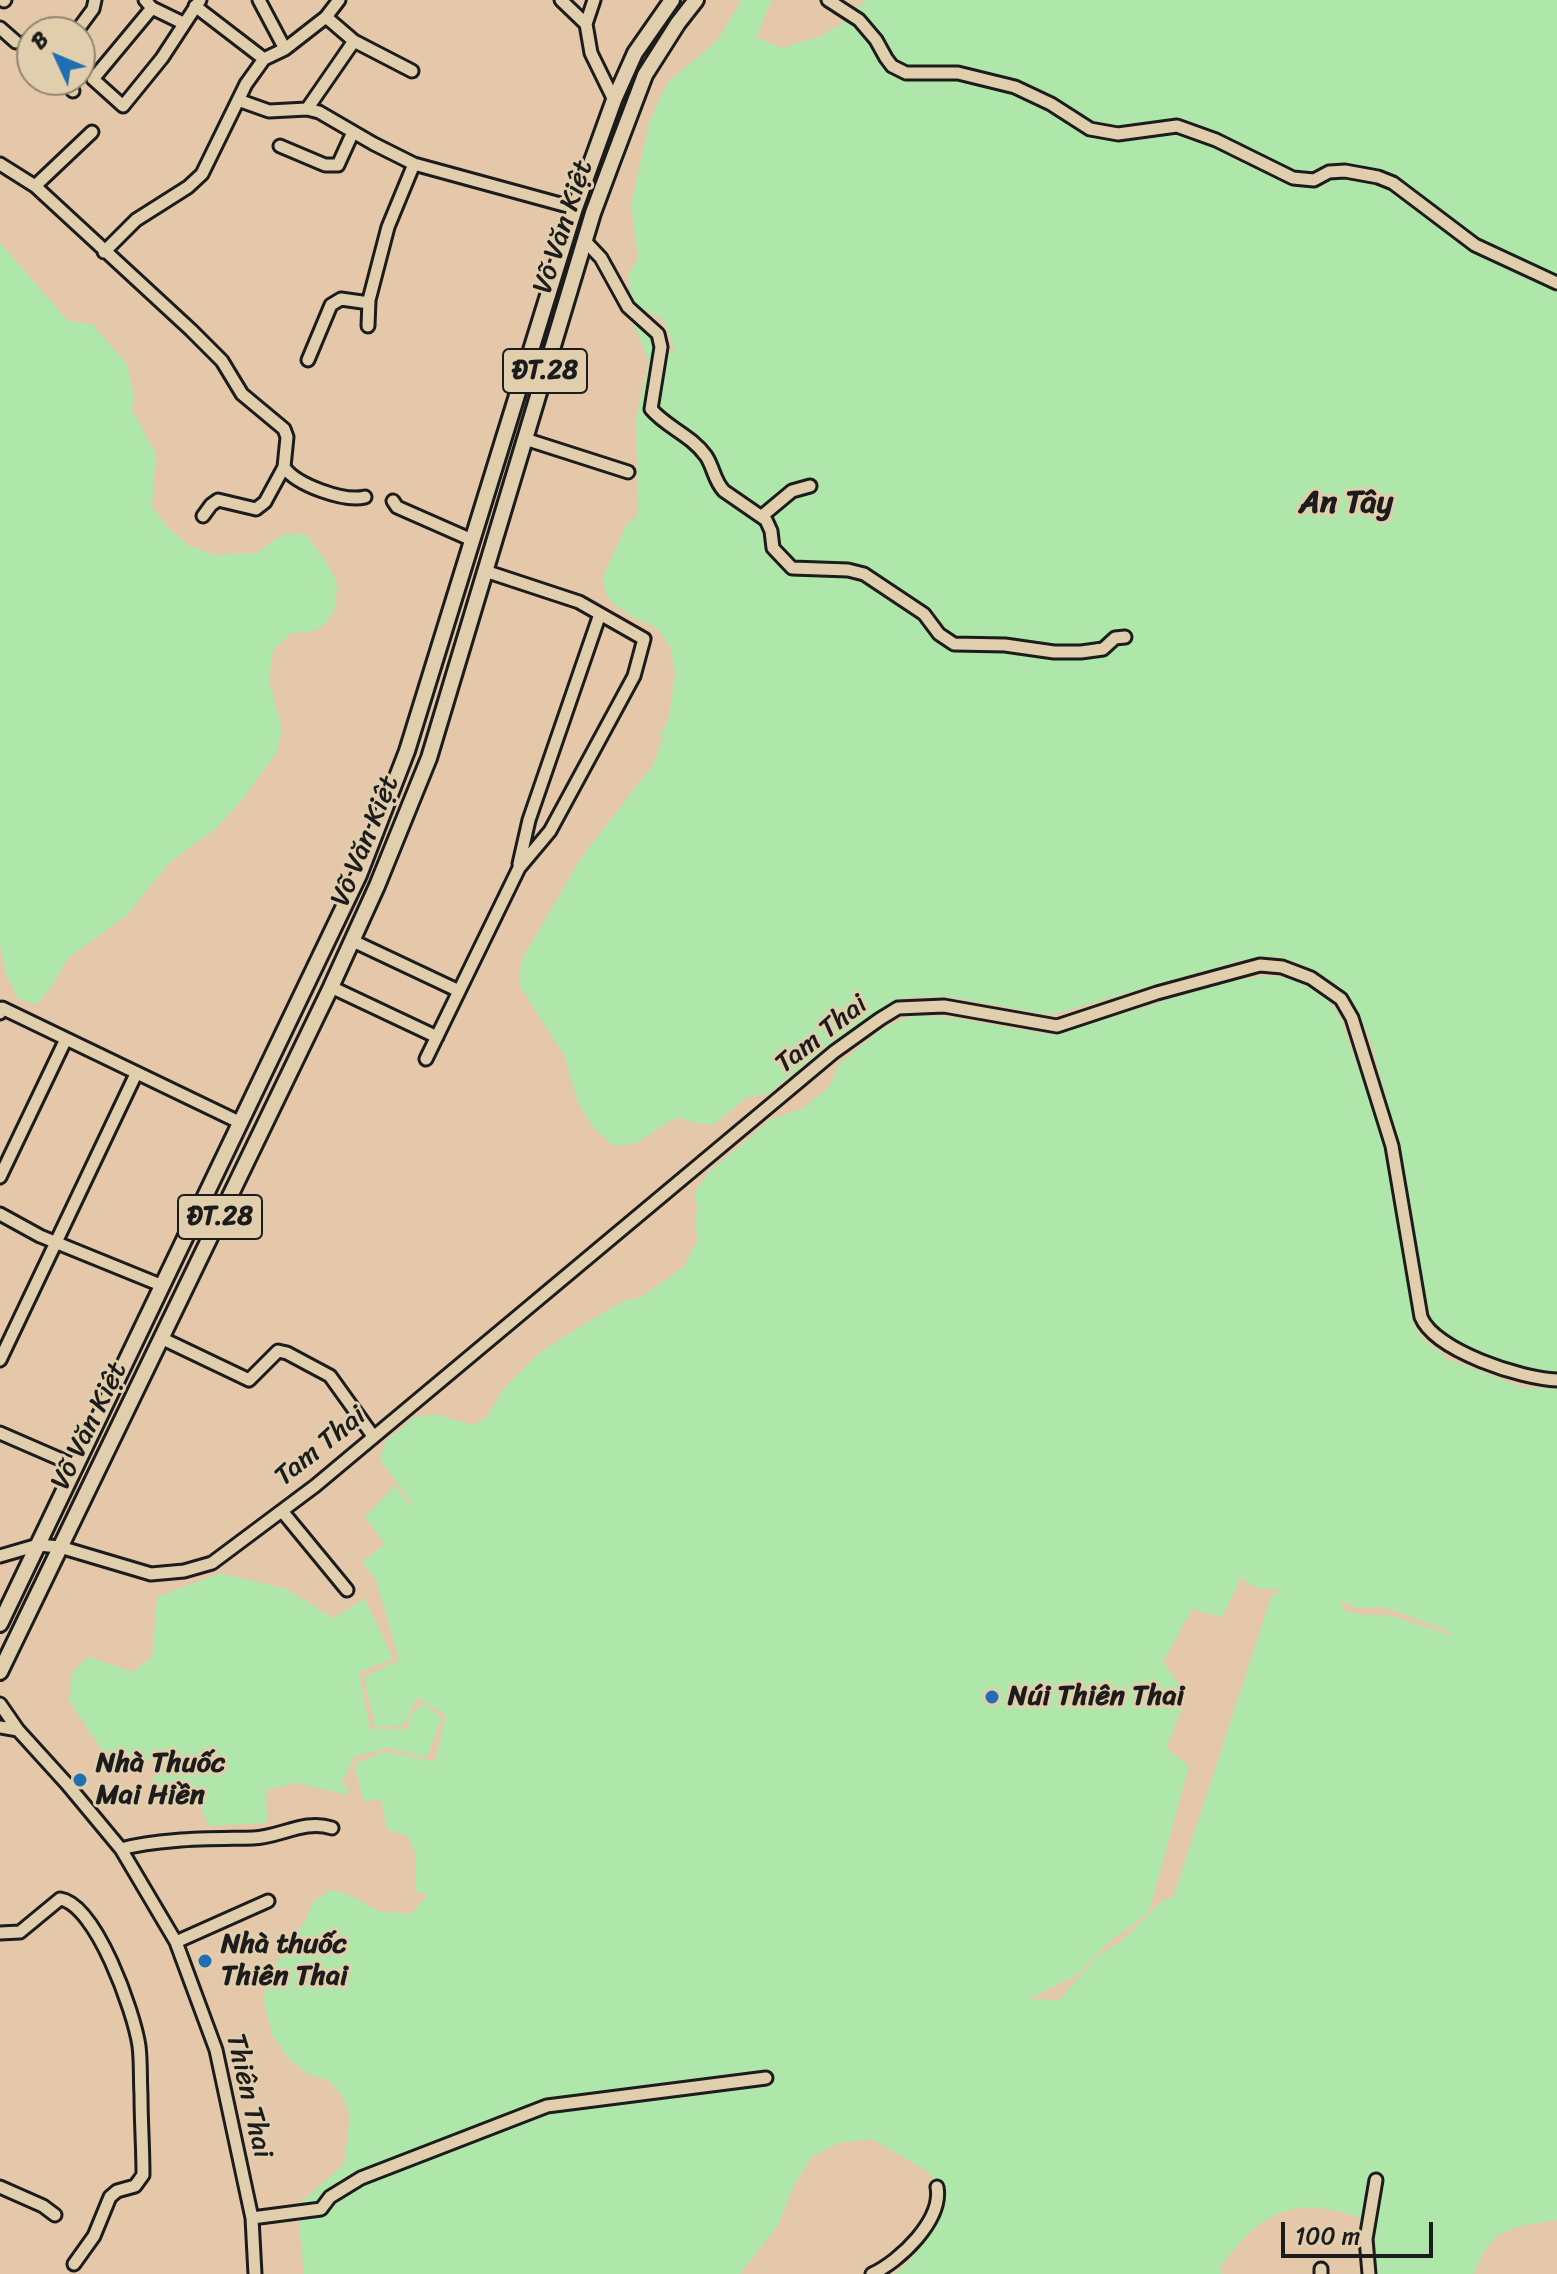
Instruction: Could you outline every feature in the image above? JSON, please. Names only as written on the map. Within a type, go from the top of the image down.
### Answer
[{"type":"main road","name":"Võ Văn Kiệt","points":[[0,1624],[359,875],[407,751],[575,208],[614,100],[635,53],[672,0]]},
{"type":"main road","name":"Võ Văn Kiệt","points":[[0,1672],[353,941],[429,758],[585,241],[632,107],[660,48],[696,0]]},
{"type":"main road","points":[[614,100],[632,107]]},
{"type":"main road","points":[[488,490],[508,496]]},
{"type":"main road","points":[[407,751],[429,758]]},
{"type":"street","points":[[259,0],[285,49]]},
{"type":"street","points":[[104,252],[136,220],[188,187],[202,174],[246,84],[264,59],[285,49],[326,17],[339,0]]},
{"type":"street","points":[[561,0],[586,24]]},
{"type":"street","points":[[594,0],[586,24],[591,53],[614,100]]},
{"type":"street","points":[[828,0],[859,20],[892,66],[906,73],[958,73],[1015,87],[1051,104],[1090,129],[1118,134],[1177,126],[1216,140],[1293,178],[1314,180],[1329,172],[1345,171],[1378,177],[1393,183],[1475,245],[1557,283]]},
{"type":"street","points":[[183,23],[148,4],[93,79],[123,106],[162,58],[197,3],[264,59]]},
{"type":"street","points":[[326,17],[354,41],[412,71]]},
{"type":"street","points":[[307,109],[354,41]]},
{"type":"street","points":[[238,100],[269,111],[307,109],[319,112],[414,164],[575,208]]},
{"type":"street","points":[[35,186],[92,132]]},
{"type":"street","points":[[280,146],[325,165],[338,165],[353,132]]},
{"type":"street","points":[[0,164],[35,186],[191,330],[222,361],[242,394],[284,429],[287,437],[284,467],[265,502],[256,509],[218,500],[203,516]]},
{"type":"street","points":[[368,326],[369,303],[392,215],[414,164]]},
{"type":"street","points":[[585,241],[601,258],[628,307],[658,334],[661,347],[651,409],[676,427],[707,457],[718,485],[724,491],[762,516],[768,524],[773,548],[792,568],[848,570],[864,574],[924,614],[939,634],[954,644],[1005,645],[1073,652],[1103,649],[1115,638],[1125,637]]},
{"type":"street","points":[[308,360],[331,305],[341,299],[369,303]]},
{"type":"street","points":[[525,439],[628,472]]},
{"type":"street","points":[[284,467],[290,475],[316,489],[355,498],[365,497]]},
{"type":"street","points":[[762,516],[792,491],[810,486]]},
{"type":"street","points":[[393,501],[397,507],[472,540]]},
{"type":"street","points":[[426,1059],[519,868],[550,831],[634,676],[644,639],[579,602],[485,571]]},
{"type":"street","points":[[519,868],[529,820],[600,614]]},
{"type":"street","points":[[353,941],[459,991]]},
{"type":"street","name":"Tam Thai","points":[[0,1556],[38,1545],[60,1547],[151,1574],[176,1573],[212,1563],[282,1511],[834,1052],[898,1008],[944,1006],[1057,1026],[1157,993],[1260,965],[1282,967],[1311,978],[1341,999],[1352,1018],[1392,1146],[1421,1317],[1426,1327],[1452,1348],[1525,1376],[1557,1380]]},
{"type":"street","points":[[331,987],[437,1037]]},
{"type":"street","points":[[0,1013],[2,1008],[241,1123]]},
{"type":"street","points":[[0,1177],[66,1039]]},
{"type":"street","points":[[0,1360],[5,1337],[136,1074]]},
{"type":"street","points":[[0,1214],[55,1242],[163,1286]]},
{"type":"street","points":[[161,1338],[249,1380],[278,1351],[287,1353],[330,1376],[373,1436]]},
{"type":"street","points":[[0,1433],[76,1466]]},
{"type":"street","points":[[282,1511],[347,1590]]},
{"type":"street","name":"Thiên Thai","points":[[0,1704],[18,1730],[121,1849],[176,1942],[216,2050],[252,2218],[251,2273]]},
{"type":"street","points":[[0,1727],[18,1730]]},
{"type":"street","points":[[121,1849],[200,1838],[278,1835],[309,1824],[332,1828]]},
{"type":"street","points":[[0,1933],[20,1932],[56,1901],[65,1900],[82,1912],[125,1994],[139,2045],[143,2175],[135,2186],[117,2191],[110,2197],[94,2236],[74,2264]]},
{"type":"street","points":[[176,1942],[268,1901]]},
{"type":"street","points":[[252,2218],[321,2209],[330,2197],[361,2178],[547,2106],[766,2078]]},
{"type":"street","points":[[1369,2274],[1366,2239],[1376,2180]]},
{"type":"street","points":[[0,2187],[55,2215]]},
{"type":"street","points":[[872,2274],[904,2255],[926,2225],[939,2198],[937,2187]]},
{"type":"green space","points":[[742,0],[772,0],[756,37],[781,48],[819,37],[850,18],[865,0],[1557,0],[1557,1373],[1539,1373],[1514,1365],[1449,1338],[1434,1325],[1426,1300],[1405,1169],[1371,1041],[1349,995],[1300,963],[1272,956],[1246,959],[1050,1015],[950,997],[907,997],[875,1013],[835,1040],[768,1094],[747,1097],[713,1125],[677,1117],[634,1144],[614,1146],[594,1129],[578,1102],[564,1055],[519,985],[521,961],[581,858],[653,765],[663,737],[660,736],[668,721],[675,675],[671,648],[656,627],[634,618],[609,600],[602,579],[627,524],[638,516],[636,419],[649,361],[633,323],[646,328],[661,342],[663,355],[675,351],[663,319],[633,305],[628,275],[638,258],[631,205],[649,122],[668,82],[715,43]]},
{"type":"green space","points":[[0,243],[68,321],[92,324],[126,363],[134,394],[132,410],[156,454],[152,506],[169,529],[190,546],[214,555],[256,553],[282,535],[304,533],[326,562],[337,586],[334,609],[327,622],[316,630],[292,633],[273,650],[269,680],[282,729],[277,752],[238,805],[214,830],[171,861],[126,916],[69,957],[50,989],[36,1005],[18,998],[6,975],[0,945]]},
{"type":"green space","points":[[1267,976],[1299,982],[1318,992],[1340,1016],[1383,1138],[1414,1325],[1421,1337],[1448,1359],[1524,1388],[1557,1389],[1557,2220],[1515,2228],[1496,2237],[1474,2274],[1376,2274],[1375,2240],[1366,2222],[1341,2212],[1302,2208],[1285,2211],[1257,2226],[1220,2267],[1222,2274],[894,2274],[916,2253],[942,2214],[942,2186],[925,2170],[872,2139],[838,2143],[813,2156],[794,2185],[779,2224],[740,2274],[304,2274],[297,2206],[344,2164],[350,2118],[342,2095],[328,2080],[309,2075],[288,2058],[272,2034],[263,1999],[269,1973],[305,1921],[313,1902],[330,1890],[346,1893],[378,1911],[411,1914],[427,1895],[416,1891],[415,1854],[408,1837],[387,1829],[381,1799],[364,1802],[354,1764],[385,1752],[435,1761],[446,1715],[417,1698],[404,1725],[375,1727],[364,1677],[399,1660],[376,1580],[362,1562],[385,1544],[365,1517],[395,1485],[410,1505],[413,1504],[380,1460],[385,1442],[414,1417],[435,1414],[472,1425],[486,1418],[503,1389],[540,1352],[601,1314],[625,1301],[641,1297],[684,1267],[698,1239],[694,1193],[708,1173],[770,1120],[803,1108],[829,1087],[839,1064],[883,1028],[914,1015],[954,1018],[1054,1035],[1229,981]],"holes":[[[1236,1573],[1258,1587],[1282,1589],[1271,1597],[1173,1898],[1162,1901],[1124,1939],[1098,1956],[1059,2000],[1029,1999],[1077,1975],[1108,1943],[1149,1912],[1189,1766],[1166,1748],[1187,1695],[1163,1662],[1192,1609],[1222,1617],[1240,1581]],[[1341,1600],[1360,1608],[1388,1609],[1454,1634],[1390,1615],[1363,1615],[1344,1610]]]},
{"type":"green space","points":[[221,1573],[287,1589],[333,1618],[365,1599],[393,1659],[359,1672],[370,1729],[408,1729],[411,1714],[423,1704],[442,1717],[427,1757],[387,1748],[354,1757],[341,1783],[349,1789],[347,1795],[297,1783],[266,1790],[267,1823],[209,1826],[192,1790],[172,1804],[151,1782],[159,1770],[150,1759],[134,1775],[120,1757],[101,1749],[70,1702],[71,1674],[88,1657],[133,1672],[152,1657],[157,1597]]},
{"type":"place","name":"Núi Thiên Thai","points":[[992,1697]]},
{"type":"place","name":"Nhà Thuốc Mai Hiền","points":[[80,1780]]},
{"type":"place","name":"Nhà thuốc Thiên Thai","points":[[205,1961]]},
{"type":"district","name":"An Tây","points":[[1346,504]]}]
